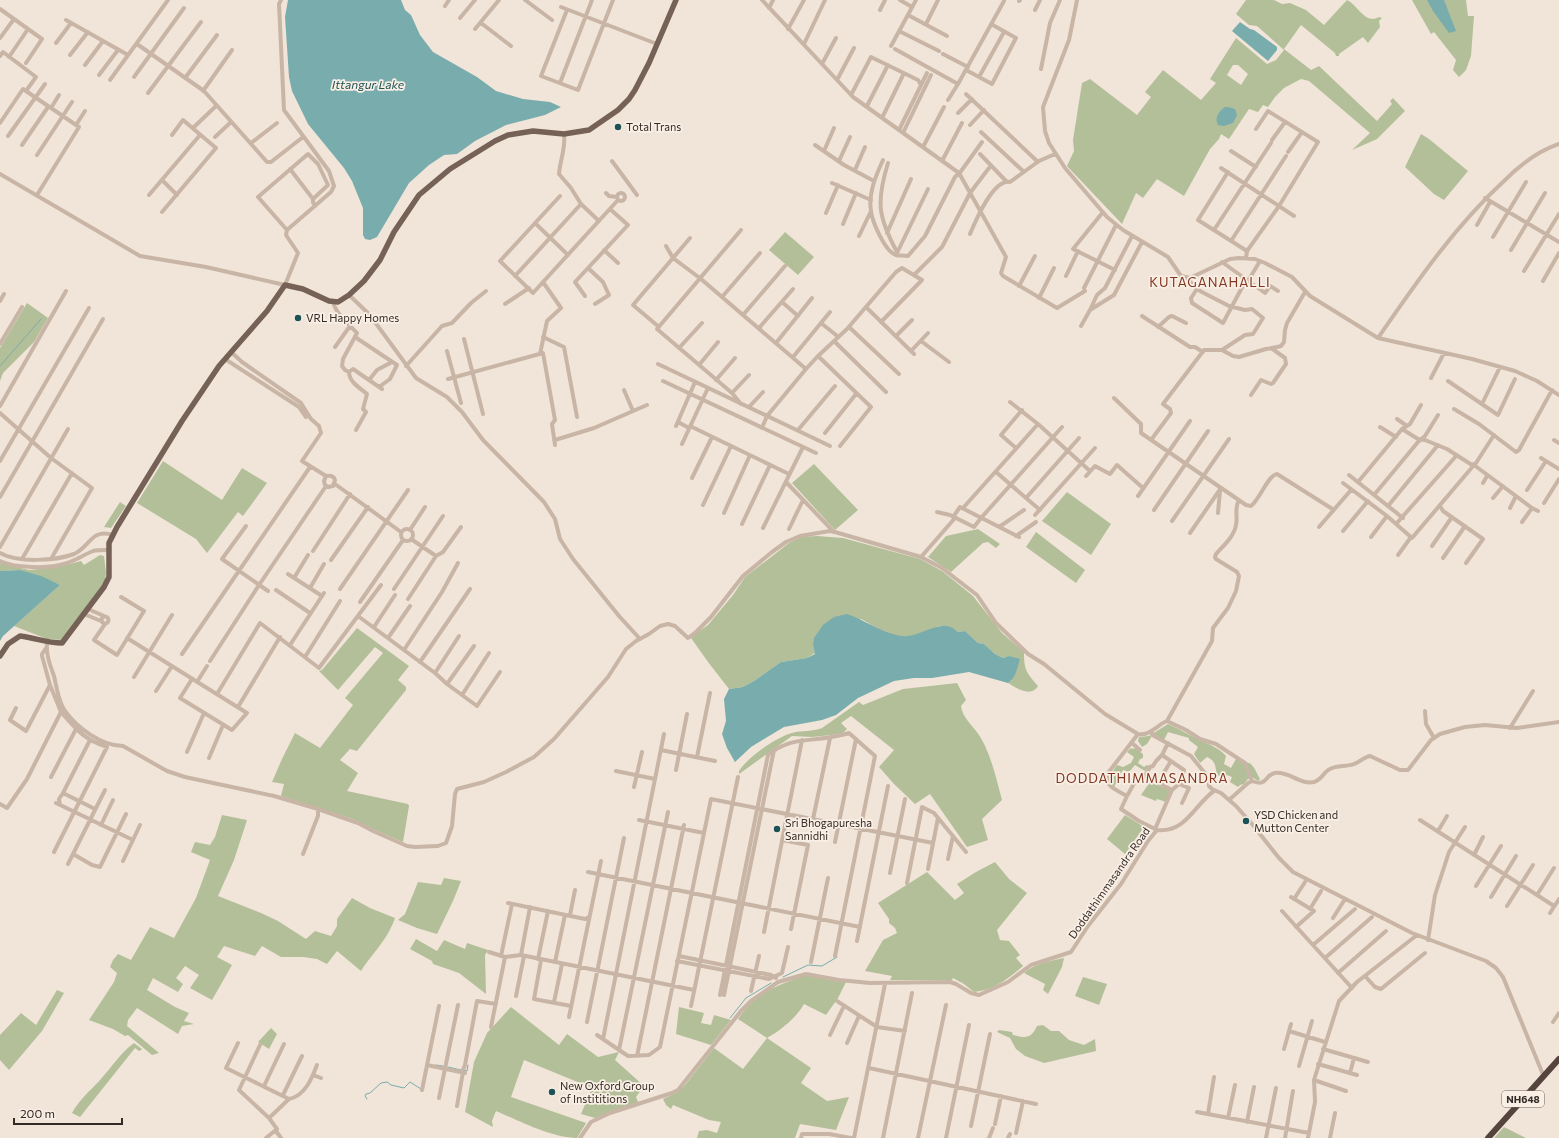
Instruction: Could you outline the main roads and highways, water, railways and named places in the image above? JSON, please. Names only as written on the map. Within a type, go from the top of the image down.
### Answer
[{"type":"highway","name":"NH648","points":[[1488,1138],[1556,1066],[1559,1059]]},
{"type":"main road","points":[[0,656],[8,644],[20,636],[34,638],[46,645],[62,643],[86,612],[104,587],[109,577],[108,550],[113,534],[182,421],[231,352],[267,311],[285,285],[303,289],[329,301],[338,302],[349,295],[364,281],[380,260],[394,232],[420,195],[450,169],[495,141],[508,135],[533,131],[564,134],[589,130],[618,110],[629,99],[635,90],[676,0]]},
{"type":"water","name":"Ittangur Lake","points":[[288,0],[401,0],[405,10],[411,15],[420,35],[433,52],[477,77],[496,91],[523,99],[550,102],[561,107],[545,115],[506,125],[475,141],[457,154],[444,155],[429,165],[409,183],[377,237],[370,240],[365,239],[363,235],[363,208],[352,181],[344,168],[308,124],[292,91],[289,77],[285,17]]},
{"type":"water","points":[[1427,0],[1444,0],[1456,31],[1449,33]]},
{"type":"water","points":[[1240,22],[1254,30],[1277,47],[1277,50],[1268,61],[1232,31]]},
{"type":"water","points":[[1225,107],[1235,109],[1237,115],[1233,123],[1224,126],[1218,125],[1218,115]]},
{"type":"water","points":[[20,570],[41,576],[60,585],[3,636],[0,641],[0,571]]},
{"type":"water","points":[[847,614],[886,632],[901,636],[913,635],[941,626],[951,627],[958,632],[965,631],[978,643],[984,644],[995,654],[1003,658],[1009,656],[1020,659],[1015,676],[1008,683],[969,672],[932,678],[914,678],[894,681],[858,698],[836,715],[822,720],[784,727],[751,747],[735,762],[727,748],[722,734],[726,721],[724,699],[729,689],[743,687],[781,662],[807,658],[815,654],[813,645],[814,638],[823,625],[834,617]]},
{"type":"waterway","points":[[0,366],[41,319]]},
{"type":"waterway","points":[[783,977],[808,965],[822,966],[837,957]]},
{"type":"waterway","points":[[730,1018],[746,998],[771,983]]},
{"type":"waterway","points":[[436,1065],[443,1066]]},
{"type":"waterway","points":[[464,1070],[467,1071],[468,1065]]},
{"type":"waterway","points":[[448,1067],[461,1070]]},
{"type":"waterway","points":[[367,1099],[365,1096],[366,1094],[370,1093],[381,1083],[387,1082],[391,1085],[404,1088],[410,1082],[421,1089]]},
{"type":"place","name":"Total Trans","points":[[618,127]]},
{"type":"place","name":"VRL Happy Homes","points":[[298,318]]},
{"type":"place","name":"YSD Chicken and Mutton Center","points":[[1246,821]]},
{"type":"place","name":"Sri Bhogapuresha Sannidhi","points":[[777,829]]},
{"type":"place","name":"New Oxford Group of Instititions","points":[[552,1092]]},
{"type":"district","name":"KUTAGANAHALLI","points":[[1210,282]]},
{"type":"district","name":"DODDATHIMMASANDRA","points":[[1142,778]]}]
